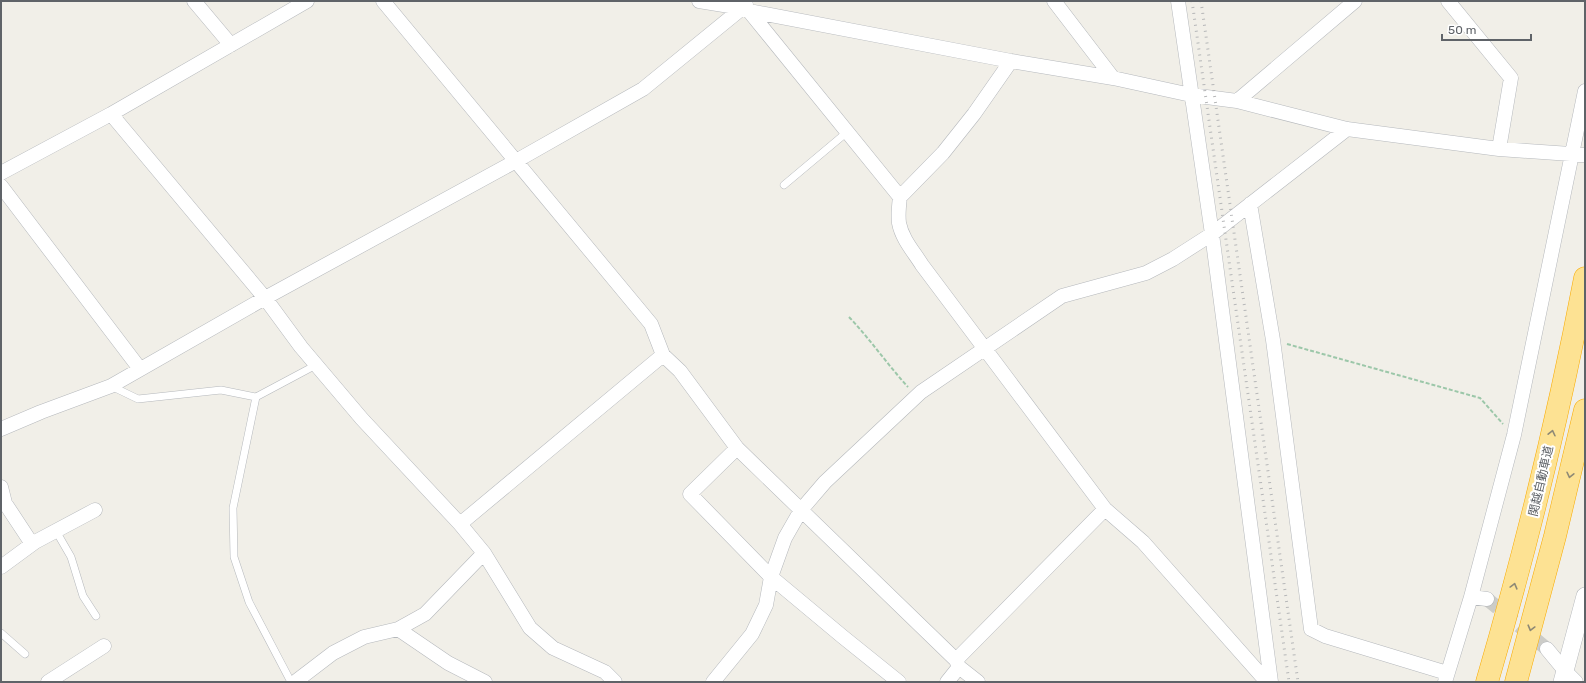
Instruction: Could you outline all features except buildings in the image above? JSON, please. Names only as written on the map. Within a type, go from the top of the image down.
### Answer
[{"type":"highway","name":"関越自動車道","points":[[1487,682],[1530,529],[1557,412],[1585,278]]},
{"type":"highway","points":[[1516,682],[1555,536],[1585,410]]},
{"type":"street","points":[[194,1],[231,44]]},
{"type":"street","points":[[1,173],[111,114],[307,1]]},
{"type":"street","points":[[383,1],[651,324],[664,355],[680,371],[737,448],[978,682]]},
{"type":"street","points":[[699,1],[747,7],[1011,61],[1113,78],[1192,95],[1237,101],[1347,129],[1499,149],[1578,155]]},
{"type":"street","points":[[1054,1],[1113,78]]},
{"type":"street","points":[[1178,1],[1212,234],[1271,682]]},
{"type":"street","points":[[1237,101],[1355,1]]},
{"type":"street","points":[[1448,1],[1511,78],[1499,149]]},
{"type":"street","points":[[1,430],[40,412],[111,386],[140,368],[265,298],[516,161],[642,89],[747,7]]},
{"type":"street","points":[[747,7],[846,133],[900,197]]},
{"type":"street","points":[[1011,61],[974,114],[943,153],[900,197],[899,222],[904,238],[922,265],[1105,509],[1143,542],[1267,682]]},
{"type":"street","points":[[1250,204],[1273,340],[1311,629],[1325,636],[1446,678],[1471,597],[1514,436],[1546,282],[1578,155],[1585,91]]},
{"type":"street","points":[[111,114],[265,298],[316,365],[362,419],[460,524],[484,553],[530,628],[552,648],[605,672],[615,682]]},
{"type":"street","points":[[713,682],[752,634],[766,605],[772,577],[785,538],[801,510],[825,482],[916,397],[984,348],[1062,296],[1146,273],[1173,259],[1212,234],[1347,129]]},
{"type":"street","points":[[1,186],[140,368]]},
{"type":"street","points":[[460,524],[664,355]]},
{"type":"street","points":[[737,448],[690,494],[772,577],[899,682]]},
{"type":"street","points":[[1,487],[5,503],[32,544]]},
{"type":"street","points":[[947,682],[958,664],[1105,509]]},
{"type":"street","points":[[1,567],[32,544],[95,510]]},
{"type":"street","points":[[295,682],[334,653],[364,637],[398,629],[425,614],[484,553]]},
{"type":"street","points":[[1568,679],[1585,596]]},
{"type":"street","points":[[1471,597],[1487,599]]},
{"type":"street","points":[[398,629],[448,663],[484,682]]},
{"type":"street","points":[[48,682],[104,646]]},
{"type":"street","points":[[1547,649],[1568,679]]},
{"type":"lane","points":[[784,184],[846,133]]},
{"type":"lane","points":[[111,386],[138,399],[221,390],[256,397],[316,365]]},
{"type":"lane","points":[[256,397],[233,508],[234,557],[249,602],[291,682]]},
{"type":"lane","points":[[56,531],[70,557],[83,596],[96,616]]},
{"type":"lane","points":[[1,632],[25,654]]},
{"type":"path","points":[[849,317],[862,330],[916,397]]},
{"type":"path","points":[[1273,340],[1480,398],[1514,436]]},
{"type":"tunnel","points":[[1487,599],[1547,649]]},
{"type":"railway","points":[[1192,1],[1289,682]]},
{"type":"railway","points":[[1201,1],[1298,682]]}]
